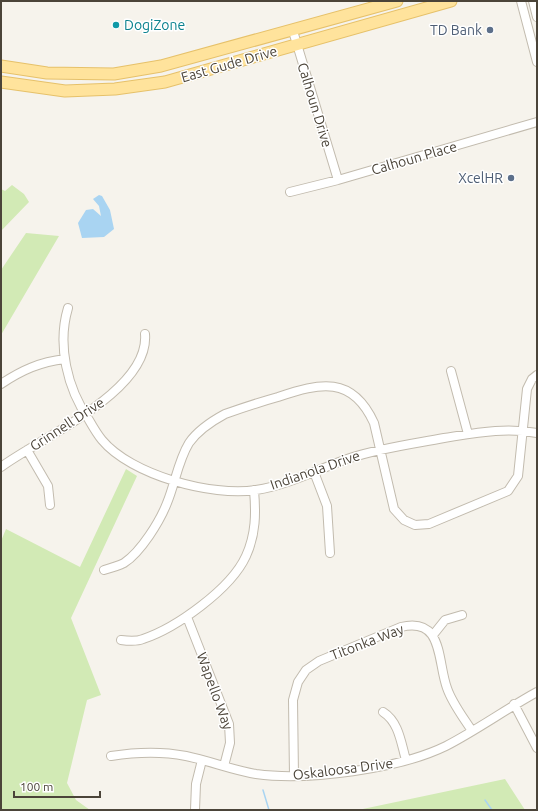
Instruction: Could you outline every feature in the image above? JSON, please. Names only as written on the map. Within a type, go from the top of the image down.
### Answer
[{"type":"main road","name":"East Gude Drive","points":[[1,66],[54,73],[114,74],[161,66],[293,31],[397,1]]},
{"type":"main road","name":"East Gude Drive","points":[[1,82],[65,91],[115,89],[165,82],[451,1]]},
{"type":"street","points":[[521,1],[537,62]]},
{"type":"street","points":[[532,1],[537,17]]},
{"type":"street","name":"Calhoun Drive","points":[[293,31],[338,180]]},
{"type":"street","name":"Calhoun Place","points":[[290,192],[338,180],[537,122]]},
{"type":"street","name":"Indianola Drive","points":[[68,308],[64,324],[65,359],[75,398],[85,415],[103,441],[121,456],[142,468],[174,482],[203,488],[254,490],[280,485],[380,449],[494,430],[522,430],[537,433]]},
{"type":"street","name":"Grinnell Drive","points":[[1,467],[85,415],[114,392],[136,366],[145,349],[145,334]]},
{"type":"street","points":[[1,384],[18,372],[32,366],[65,359]]},
{"type":"street","points":[[451,370],[468,434]]},
{"type":"street","points":[[104,570],[124,562],[132,556],[153,530],[167,504],[174,482],[190,443],[212,420],[225,414],[307,387],[326,385],[343,389],[356,396],[368,411],[374,423],[394,509],[404,520],[415,525],[429,524],[508,492],[514,485],[518,476],[527,389],[532,379],[537,375]]},
{"type":"street","points":[[27,450],[48,486],[50,505]]},
{"type":"street","points":[[314,472],[327,506],[330,553]]},
{"type":"street","points":[[121,640],[143,639],[187,617],[216,594],[233,576],[246,558],[255,527],[254,490]]},
{"type":"street","points":[[462,615],[446,620],[433,635],[438,648],[447,689],[472,731]]},
{"type":"street","name":"Wapello Way","points":[[187,617],[229,724],[230,743],[224,766]]},
{"type":"street","name":"Titonka Way","points":[[294,776],[293,700],[298,682],[306,670],[319,661],[401,627],[411,625],[420,626],[428,630],[433,635]]},
{"type":"street","name":"Oskaloosa Drive","points":[[111,756],[136,753],[158,753],[202,760],[258,774],[294,776],[378,767],[406,760],[445,746],[472,731],[514,704],[537,692]]},
{"type":"street","points":[[514,704],[537,748]]},
{"type":"street","points":[[383,712],[389,716],[395,724],[406,760]]},
{"type":"street","points":[[195,810],[196,784],[202,760]]},
{"type":"green space","points":[[12,185],[24,194],[29,202],[1,231],[1,189],[5,191]]},
{"type":"green space","points":[[26,233],[59,236],[1,335],[1,270]]},
{"type":"green space","points":[[126,469],[137,476],[71,618],[101,695],[87,700],[67,783],[76,800],[90,810],[1,810],[1,541],[6,529],[80,567]]},
{"type":"green space","points":[[505,779],[525,810],[358,810]]},
{"type":"water","points":[[99,195],[102,196],[110,210],[114,229],[104,237],[82,238],[78,223],[86,210],[93,209],[101,216],[99,206],[93,199]]},
{"type":"waterway","points":[[263,790],[269,810]]},
{"type":"waterway","points":[[485,800],[492,810]]},
{"type":"place","name":"DogiZone","points":[[116,25]]},
{"type":"place","name":"TD Bank","points":[[490,30]]},
{"type":"place","name":"XcelHR","points":[[511,178]]}]
